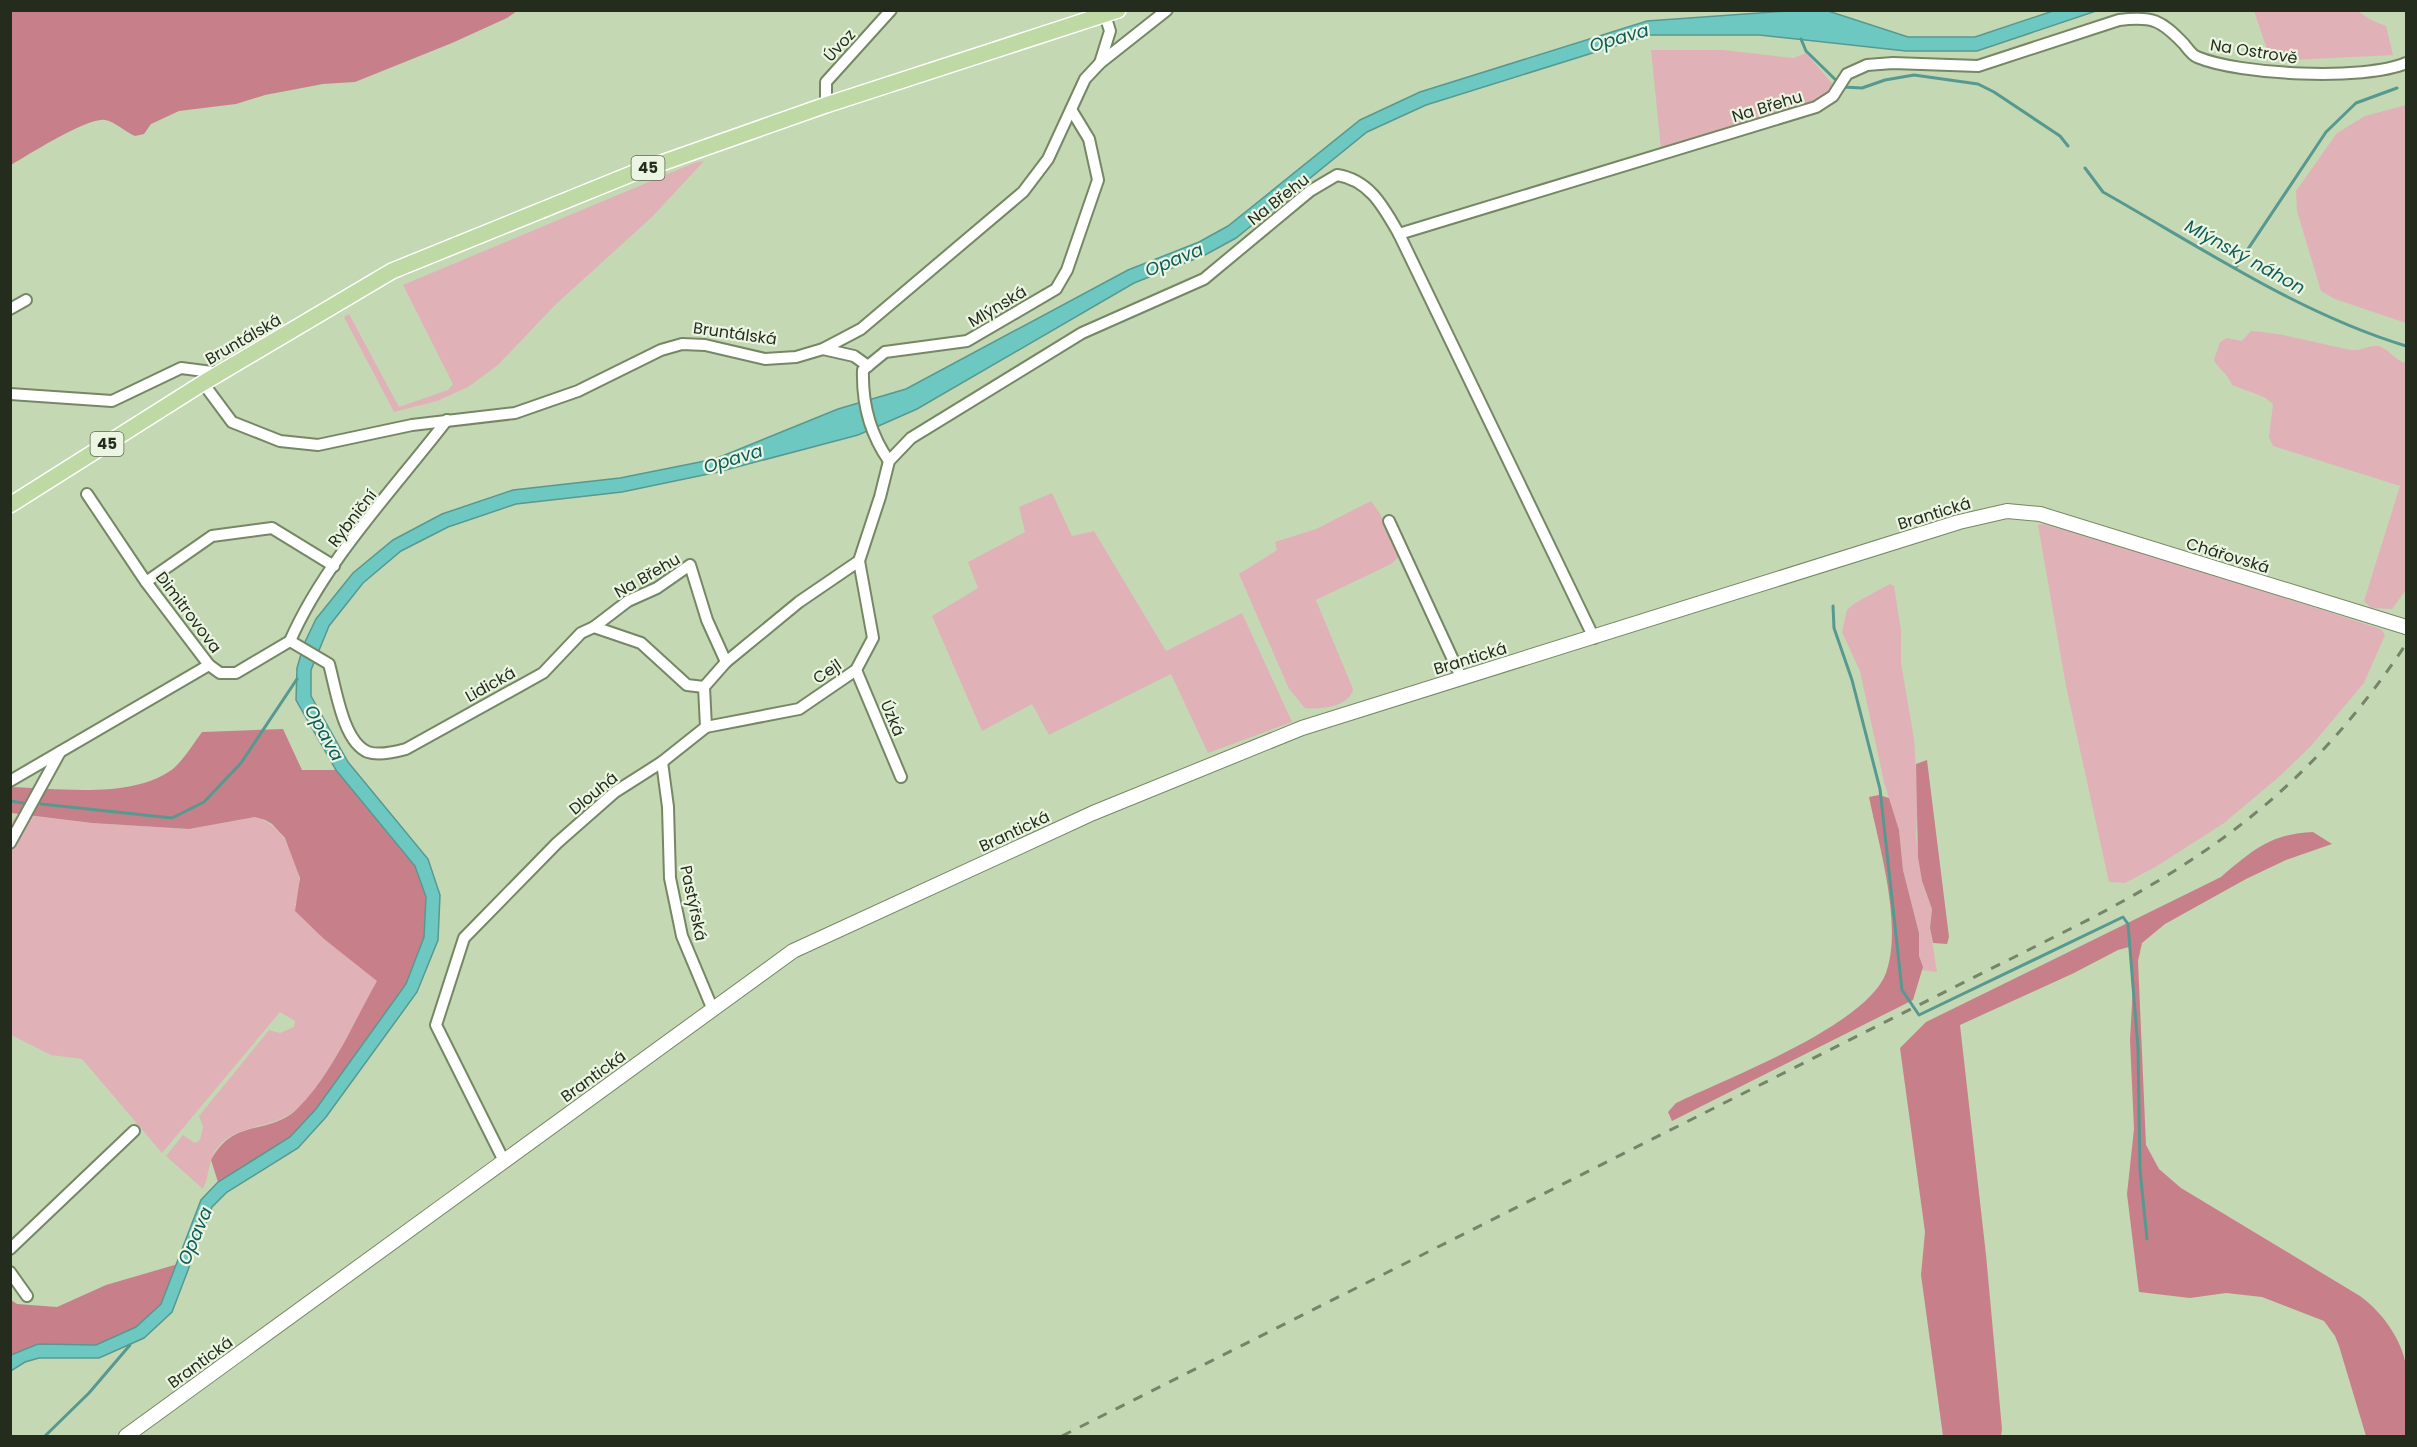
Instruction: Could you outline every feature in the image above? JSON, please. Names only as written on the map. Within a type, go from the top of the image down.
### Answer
[{"type":"main road","name":"Bruntálská","points":[[10,505],[203,383],[392,271],[636,172],[826,105],[1112,13]]},
{"type":"street","name":"Úvoz","points":[[826,105],[826,82],[891,10]]},
{"type":"street","name":"Bruntálská","points":[[203,383],[232,422],[280,441],[318,445],[412,425],[515,412],[578,391],[661,350],[682,344],[705,345],[765,359],[796,357],[823,349],[861,328],[1023,192],[1048,159],[1085,79],[1100,63],[1167,10]]},
{"type":"street","name":"Bruntálská","points":[[1100,63],[1110,31],[1112,13]]},
{"type":"street","name":"Na Ostrově","points":[[1867,65],[1893,63],[1978,66],[2109,23],[2143,18],[2161,23],[2168,28],[2195,56],[2230,65],[2320,75],[2367,71],[2406,63]]},
{"type":"street","name":"Na Břehu","points":[[859,561],[889,461],[911,438],[1082,333],[1204,279],[1310,191],[1337,175],[1355,181],[1377,197],[1399,234],[1816,106],[1833,96],[1840,84],[1854,69],[1867,65]]},
{"type":"street","name":"Mlýnská","points":[[868,366],[885,352],[967,341],[1056,289],[1067,270],[1098,180],[1089,139],[1072,111]]},
{"type":"street","points":[[1399,234],[1594,638]]},
{"type":"street","points":[[10,309],[26,300]]},
{"type":"street","points":[[823,349],[854,356],[868,366],[863,370],[863,393],[876,442],[889,461]]},
{"type":"street","points":[[10,394],[112,401],[181,368],[220,373]]},
{"type":"street","name":"Rybniční","points":[[295,644],[306,605],[447,420]]},
{"type":"street","name":"Dimitrovova","points":[[87,494],[146,582],[209,665],[220,673],[236,673],[295,644]]},
{"type":"street","name":"Brantická","points":[[126,1437],[794,951],[1093,813],[1302,728],[1959,522],[2007,511],[2034,513]]},
{"type":"street","name":"Chářovská","points":[[2034,513],[2406,627]]},
{"type":"street","points":[[1389,520],[1461,677]]},
{"type":"street","points":[[146,582],[212,536],[272,528],[334,566]]},
{"type":"street","points":[[705,727],[704,687],[726,662],[799,602],[859,561]]},
{"type":"street","name":"Cejl","points":[[705,727],[799,709],[856,670],[873,638],[859,561]]},
{"type":"street","name":"Na Břehu","points":[[594,627],[628,601],[657,588],[690,565],[707,620],[726,662]]},
{"type":"street","points":[[594,627],[641,643],[687,685],[704,687]]},
{"type":"street","name":"Lidická","points":[[295,644],[329,664],[351,739],[369,752],[389,753],[406,749],[543,673],[581,633],[594,627]]},
{"type":"street","points":[[10,781],[209,665]]},
{"type":"street","name":"Úzká","points":[[856,670],[901,777]]},
{"type":"street","name":"Dlouhá","points":[[504,1161],[436,1025],[464,938],[557,843],[607,799],[662,762],[705,727]]},
{"type":"street","points":[[10,843],[60,752]]},
{"type":"street","name":"Pastýřská","points":[[662,762],[668,807],[672,890],[682,936],[713,1010]]},
{"type":"street","points":[[10,1248],[134,1131]]},
{"type":"street","points":[[10,1272],[27,1296]]},
{"type":"shaded area","points":[[11,10],[517,11],[507,18],[452,43],[355,82],[323,84],[265,95],[236,104],[179,111],[151,124],[144,134],[135,136],[109,121],[97,121],[58,138],[11,165]]},
{"type":"shaded area","points":[[2254,11],[2358,11],[2386,26],[2393,55],[2271,61]]},
{"type":"shaded area","points":[[1651,50],[1723,50],[1794,58],[1806,53],[1836,88],[1816,103],[1661,149]]},
{"type":"shaded area","points":[[2406,105],[2406,323],[2335,299],[2321,291],[2297,211],[2296,191],[2337,133],[2365,116]]},
{"type":"shaded area","points":[[704,161],[652,217],[555,305],[498,365],[468,387],[437,401],[394,412],[344,317],[349,314],[399,407],[448,390],[453,384],[403,285],[694,163]]},
{"type":"shaded area","points":[[2251,331],[2289,336],[2352,350],[2379,346],[2406,363],[2406,590],[2392,609],[2371,608],[2364,601],[2400,486],[2273,446],[2269,437],[2273,404],[2264,397],[2232,385],[2214,360],[2220,342],[2227,338],[2242,341]]},
{"type":"shaded area","points":[[1052,493],[1072,536],[1094,531],[1166,651],[1242,613],[1292,722],[1208,753],[1171,674],[1049,735],[1032,704],[982,731],[932,616],[978,588],[968,562],[1025,532],[1019,507]]},
{"type":"shaded area","points":[[1371,501],[1401,555],[1391,564],[1316,600],[1353,689],[1346,700],[1333,706],[1305,708],[1289,689],[1239,574],[1277,550],[1275,542],[1316,529]]},
{"type":"shaded area","points":[[2043,524],[2134,549],[2372,626],[2382,630],[2385,635],[2364,683],[2311,746],[2280,776],[2224,823],[2157,866],[2125,883],[2109,882],[2066,686],[2038,525]]},
{"type":"shaded area","points":[[1890,584],[1894,586],[1901,631],[1901,663],[1914,739],[1918,799],[1916,837],[1922,881],[1932,909],[1930,928],[1937,972],[1922,970],[1919,956],[1919,933],[1903,870],[1899,830],[1884,782],[1860,671],[1842,632],[1847,610],[1855,603]]},
{"type":"shaded area","points":[[283,729],[302,770],[336,770],[415,866],[426,897],[424,937],[406,984],[316,1109],[290,1138],[218,1182],[211,1160],[220,1147],[240,1132],[274,1123],[296,1110],[331,1065],[377,981],[324,939],[295,911],[300,878],[285,838],[265,820],[255,817],[189,829],[92,823],[11,813],[10,787],[93,790],[134,785],[153,780],[174,768],[202,732]]},
{"type":"shaded area","points":[[1927,760],[1949,937],[1947,944],[1933,943],[1930,928],[1932,909],[1922,881],[1918,857],[1916,764]]},
{"type":"shaded area","points":[[1879,795],[1889,798],[1899,830],[1903,870],[1919,933],[1919,956],[1923,967],[1913,1000],[1672,1121],[1668,1112],[1676,1103],[1793,1049],[1852,1012],[1873,993],[1886,973],[1891,954],[1891,909],[1869,797]]},
{"type":"shaded area","points":[[18,814],[92,823],[189,829],[255,817],[267,822],[277,830],[293,853],[299,879],[299,893],[295,905],[324,939],[378,981],[316,1088],[293,1112],[234,1134],[218,1147],[212,1157],[203,1189],[166,1156],[183,1135],[195,1143],[200,1140],[203,1127],[199,1116],[269,1030],[280,1033],[294,1027],[295,1021],[280,1012],[162,1153],[82,1059],[51,1055],[11,1035],[10,824]]},
{"type":"shaded area","points":[[2313,832],[2332,844],[2286,860],[2246,879],[2165,924],[2142,943],[2138,961],[2146,1145],[2159,1169],[2181,1188],[2360,1296],[2375,1309],[2389,1326],[2404,1356],[2408,1383],[2406,1436],[2366,1436],[2339,1346],[2324,1321],[2262,1297],[2226,1293],[2190,1298],[2139,1292],[2127,1194],[2134,1129],[2130,1040],[2133,986],[2129,947],[2118,950],[2074,973],[1960,1025],[1986,1255],[2002,1429],[2001,1436],[1943,1436],[1921,1275],[1925,1232],[1900,1048],[1926,1022],[2221,877],[2263,845],[2285,836]]},
{"type":"shaded area","points":[[178,1264],[161,1304],[136,1327],[96,1345],[38,1344],[11,1355],[11,1300],[17,1304],[57,1307],[106,1285]]},
{"type":"water","name":"Opava","points":[[1825,10],[1908,37],[1975,37],[2053,11],[2096,11],[1977,51],[1906,51],[1759,35],[1650,35],[1426,105],[1367,132],[1236,238],[1205,255],[1134,283],[917,409],[858,435],[718,472],[622,492],[516,504],[448,527],[401,551],[363,583],[329,626],[311,670],[311,696],[348,762],[428,859],[440,895],[438,940],[417,992],[326,1117],[298,1148],[227,1192],[212,1207],[172,1312],[144,1338],[99,1358],[39,1358],[25,1362],[11,1371],[11,1355],[38,1344],[96,1345],[136,1327],[161,1304],[201,1200],[218,1182],[290,1137],[316,1109],[406,984],[424,937],[426,897],[415,866],[336,770],[296,700],[297,668],[304,644],[316,619],[353,573],[393,540],[442,514],[513,490],[620,478],[715,459],[838,409],[906,389],[1128,270],[1199,242],[1228,226],[1360,120],[1420,92],[1647,21]]},
{"type":"waterway","name":"Mlýnský náhon","points":[[1801,39],[1806,51],[1843,87],[1862,88],[1885,80],[1914,75],[1978,84],[1994,92],[2060,136],[2068,146]]},
{"type":"waterway","points":[[2236,267],[2326,132],[2356,103],[2397,88]]},
{"type":"waterway","name":"Mlýnský náhon","points":[[2085,168],[2103,192],[2251,278],[2327,316],[2406,346]]},
{"type":"waterway","points":[[1833,606],[1834,628],[1852,680],[1880,789],[1902,990],[1919,1015],[2123,917],[2128,924],[2138,1048],[2140,1170],[2147,1239]]},
{"type":"waterway","points":[[41,804],[172,818],[204,802],[241,763],[297,679]]},
{"type":"waterway","points":[[10,801],[23,803]]},
{"type":"waterway","points":[[45,1436],[89,1393],[130,1345]]},
{"type":"railway","points":[[1062,1436],[2129,898],[2221,840],[2262,808],[2337,735],[2372,692],[2406,644]]}]
